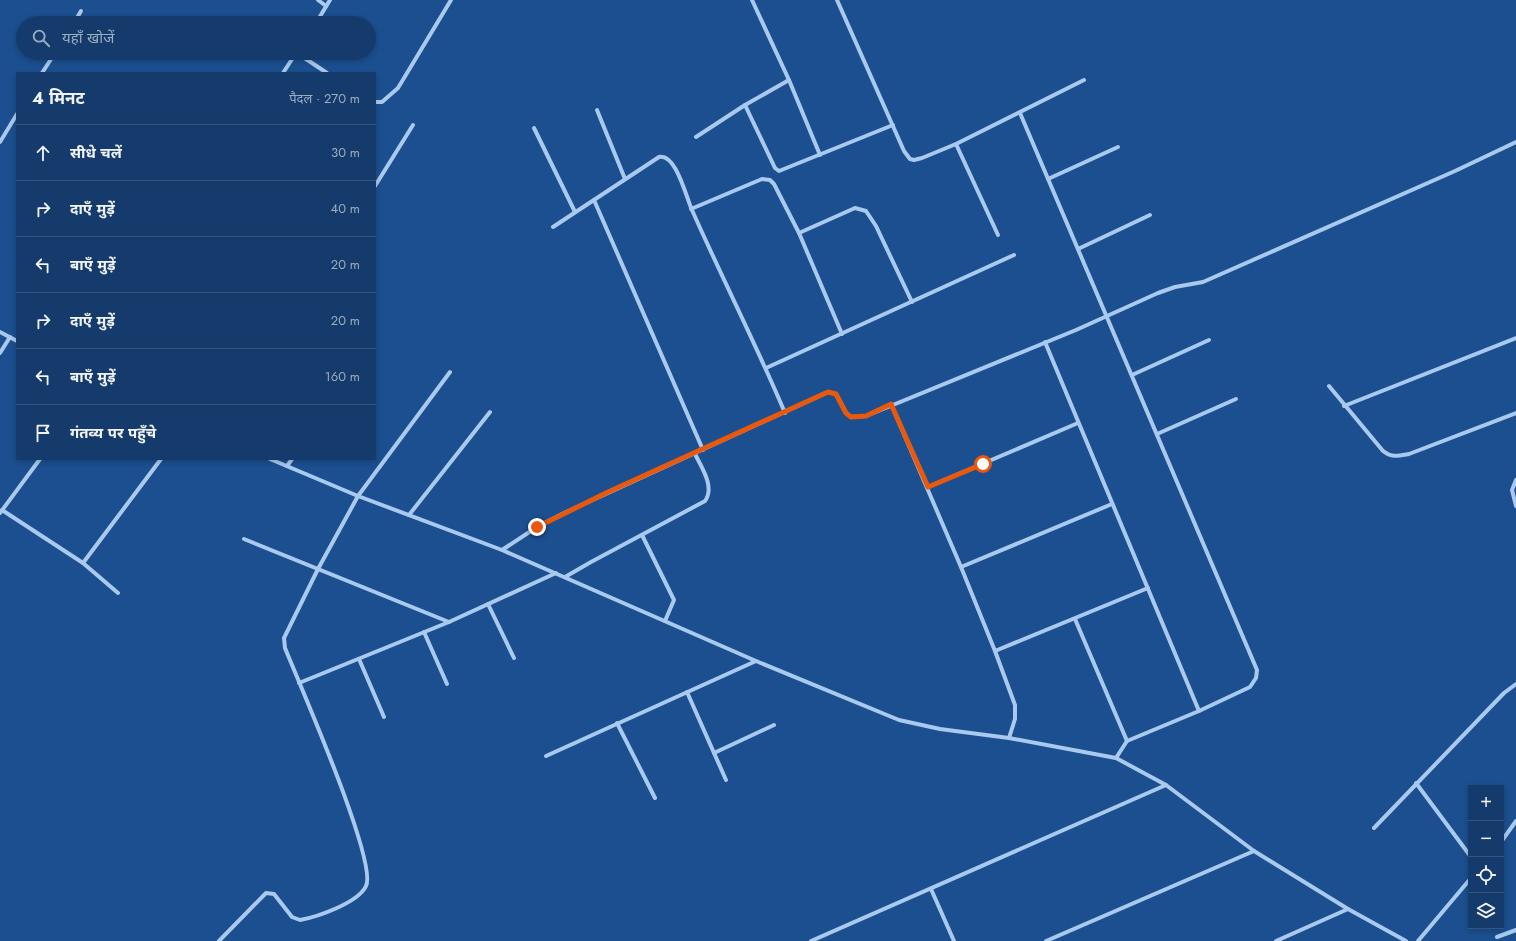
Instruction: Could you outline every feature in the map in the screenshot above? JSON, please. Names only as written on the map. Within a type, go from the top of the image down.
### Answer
[{"type":"street","points":[[318,0],[326,6]]},
{"type":"street","points":[[320,16],[330,0]]},
{"type":"street","points":[[376,102],[382,102],[398,88],[451,0]]},
{"type":"street","points":[[752,0],[789,80],[820,155]]},
{"type":"street","points":[[837,0],[904,151],[910,159],[922,158],[956,144],[1084,80]]},
{"type":"street","points":[[78,16],[81,11]]},
{"type":"street","points":[[43,72],[50,60]]},
{"type":"street","points":[[284,72],[291,60]]},
{"type":"street","points":[[307,60],[325,72]]},
{"type":"street","points":[[696,137],[745,105],[789,80]]},
{"type":"street","points":[[745,105],[776,170],[784,171],[893,125]]},
{"type":"street","points":[[597,110],[625,179]]},
{"type":"street","points":[[1020,113],[1257,670],[1256,678],[1250,688],[1126,742],[1116,758]]},
{"type":"street","points":[[0,142],[16,116]]},
{"type":"street","points":[[376,184],[413,126]]},
{"type":"street","points":[[534,128],[575,212]]},
{"type":"street","points":[[502,550],[537,527],[562,514],[828,392],[836,394],[846,413],[851,417],[866,416],[891,404],[1045,342],[1168,289],[1203,282],[1448,174],[1516,142]]},
{"type":"street","points":[[956,144],[998,235]]},
{"type":"street","points":[[1048,179],[1118,147]]},
{"type":"street","points":[[553,227],[659,157],[665,157],[675,167],[691,209],[766,368],[785,413]]},
{"type":"street","points":[[691,209],[767,178],[774,184],[799,233],[842,334]]},
{"type":"street","points":[[594,200],[703,450]]},
{"type":"street","points":[[799,233],[855,208],[866,211],[876,226],[912,302]]},
{"type":"street","points":[[1078,249],[1150,215]]},
{"type":"street","points":[[766,368],[1014,255]]},
{"type":"street","points":[[0,332],[16,341]]},
{"type":"street","points":[[0,352],[10,338]]},
{"type":"street","points":[[1344,406],[1516,338]]},
{"type":"street","points":[[1132,374],[1209,340]]},
{"type":"street","points":[[1045,342],[1199,711]]},
{"type":"street","points":[[219,941],[266,894],[274,894],[292,917],[300,920],[345,904],[363,892],[367,885],[367,864],[357,833],[343,793],[285,648],[284,638],[318,569],[358,496],[450,372]]},
{"type":"street","points":[[1329,386],[1344,406],[1383,451],[1389,456],[1394,457],[1409,454],[1516,413]]},
{"type":"street","points":[[1157,434],[1236,399]]},
{"type":"street","points":[[891,404],[928,487],[961,567],[1015,705],[1015,719],[1009,738]]},
{"type":"street","points":[[409,515],[490,412]]},
{"type":"street","points":[[928,487],[1078,423]]},
{"type":"street","points":[[565,577],[590,562],[691,510],[705,501],[708,497],[709,484],[695,454]]},
{"type":"street","points":[[39,460],[1,512],[84,564],[118,593]]},
{"type":"street","points":[[84,564],[160,460]]},
{"type":"street","points":[[272,460],[358,496],[502,550],[756,661],[899,720],[940,729],[1009,738],[1116,758],[1166,785],[1254,851],[1348,909],[1406,941]]},
{"type":"street","points":[[287,466],[291,460]]},
{"type":"street","points":[[1516,480],[1512,490],[1516,506]]},
{"type":"street","points":[[961,567],[1112,504]]},
{"type":"street","points":[[642,535],[674,600],[665,621]]},
{"type":"street","points":[[244,539],[449,622]]},
{"type":"street","points":[[299,683],[449,622],[556,573]]},
{"type":"street","points":[[995,651],[1148,588]]},
{"type":"street","points":[[488,604],[514,658]]},
{"type":"street","points":[[1074,619],[1126,742]]},
{"type":"street","points":[[424,632],[447,684]]},
{"type":"street","points":[[359,659],[384,717]]},
{"type":"street","points":[[546,756],[756,661]]},
{"type":"street","points":[[1374,828],[1504,693],[1516,684]]},
{"type":"street","points":[[687,692],[726,780]]},
{"type":"street","points":[[617,723],[655,798]]},
{"type":"street","points":[[714,753],[774,725]]},
{"type":"street","points":[[1416,783],[1468,853]]},
{"type":"street","points":[[811,941],[1166,785]]},
{"type":"street","points":[[1504,838],[1516,821]]},
{"type":"street","points":[[1046,941],[1254,851]]},
{"type":"street","points":[[1418,941],[1468,882]]},
{"type":"street","points":[[931,889],[954,941]]},
{"type":"street","points":[[1276,941],[1348,909]]},
{"type":"street","points":[[1497,937],[1516,930]]},
{"type":"route","points":[[537,527],[608,492],[695,454],[828,392],[836,394],[846,413],[855,418],[866,416],[891,404],[928,487],[983,464]]}]
